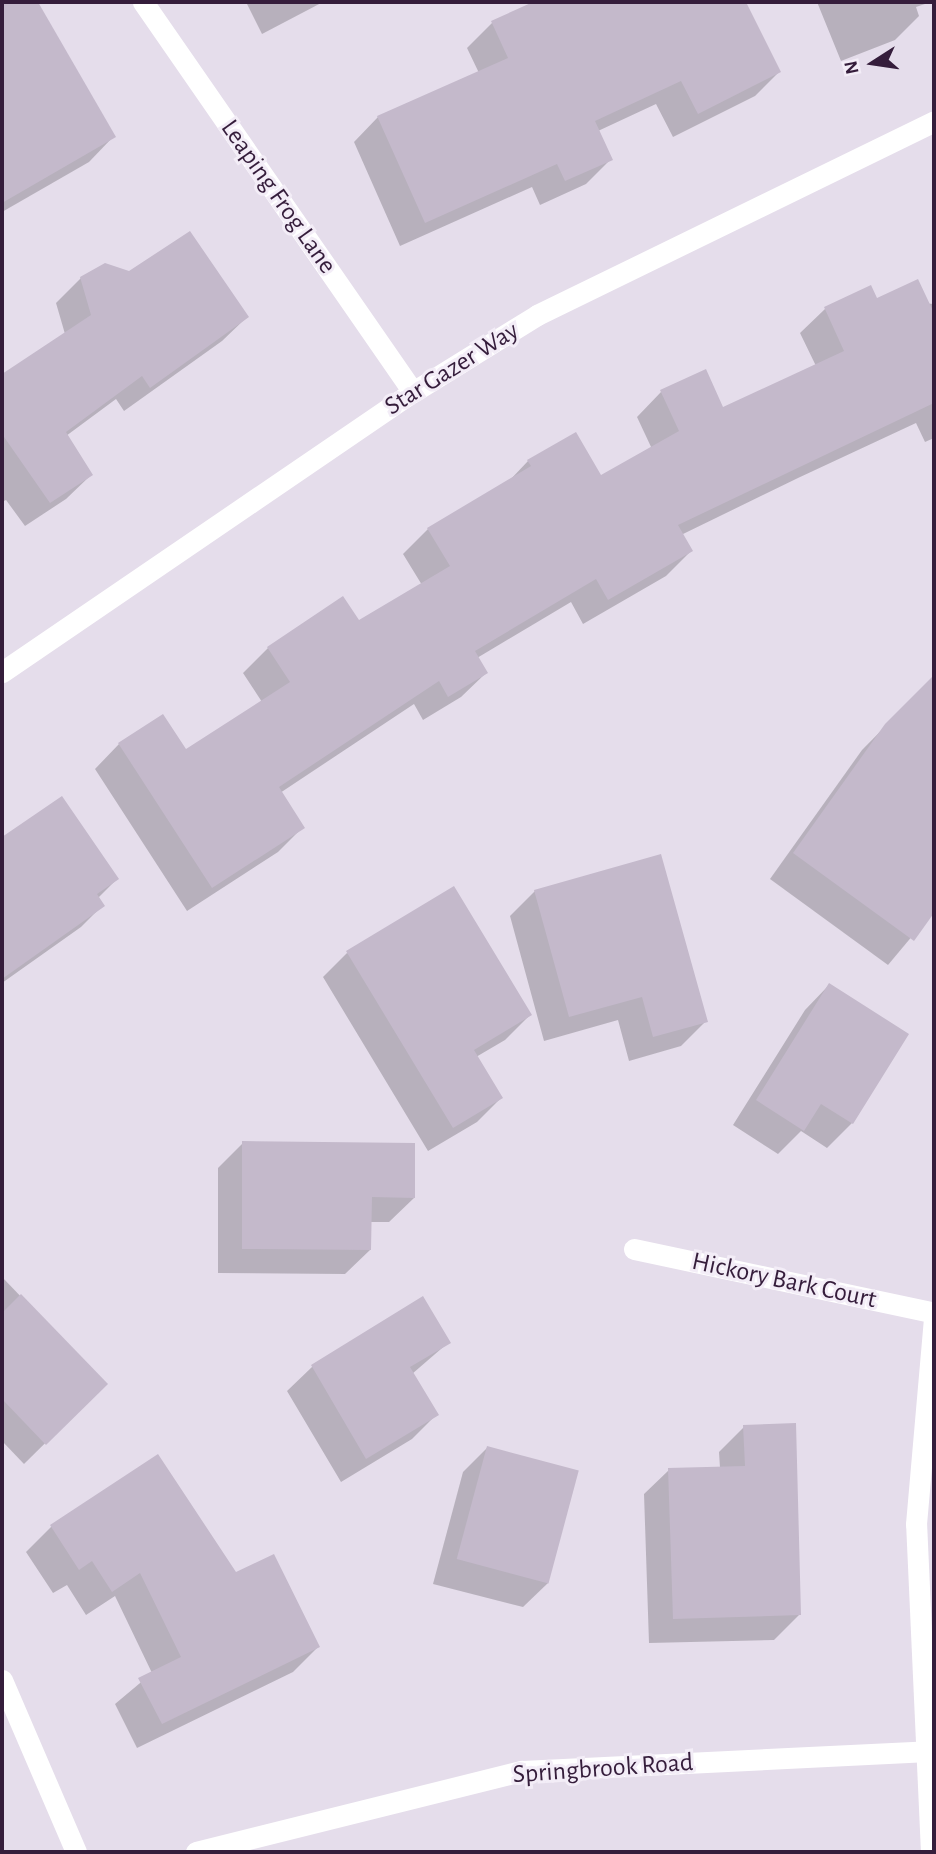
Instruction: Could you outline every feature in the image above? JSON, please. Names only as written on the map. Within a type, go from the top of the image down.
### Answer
[{"type":"street","name":"Leaping Frog Lane","points":[[143,2],[414,392]]},
{"type":"street","name":"Star Gazer Way","points":[[2,672],[414,392],[537,315],[934,121]]},
{"type":"street","name":"Hickory Bark Court","points":[[634,1249],[934,1313]]},
{"type":"street","points":[[931,1852],[930,1751],[916,1524],[934,1320]]},
{"type":"street","points":[[2,1680],[76,1852]]},
{"type":"street","name":"Springbrook Road","points":[[196,1852],[522,1771],[930,1751]]},
{"type":"building","points":[[2,2],[38,2],[116,137],[2,203]]},
{"type":"building","points":[[533,2],[746,2],[781,72],[698,114],[681,81],[595,121],[613,160],[565,181],[557,164],[425,223],[377,116],[508,58],[491,21]]},
{"type":"building","points":[[190,231],[249,317],[150,388],[142,376],[66,432],[93,475],[50,503],[2,434],[2,374],[91,315],[80,277],[105,263],[129,271]]},
{"type":"building","points":[[918,279],[934,313],[934,403],[678,525],[693,551],[608,600],[596,579],[475,651],[488,673],[448,697],[439,681],[279,787],[305,828],[212,888],[118,743],[163,714],[186,749],[290,682],[267,647],[343,596],[359,620],[450,566],[427,528],[531,466],[527,460],[576,432],[601,475],[679,431],[660,390],[706,369],[723,407],[844,351],[824,307],[871,285],[877,298]]},
{"type":"building","points":[[934,675],[934,913],[914,941],[793,853],[885,724]]},
{"type":"building","points":[[62,796],[119,879],[97,894],[105,906],[2,979],[2,837]]},
{"type":"building","points":[[661,854],[708,1022],[653,1037],[642,997],[569,1017],[534,890]]},
{"type":"building","points":[[454,886],[532,1015],[474,1050],[503,1098],[453,1128],[346,951]]},
{"type":"building","points":[[829,983],[909,1034],[853,1124],[821,1104],[804,1131],[756,1100]]},
{"type":"building","points":[[242,1141],[415,1143],[415,1198],[372,1197],[371,1250],[242,1249]]},
{"type":"building","points":[[21,1294],[108,1384],[46,1445],[2,1399],[2,1313]]},
{"type":"building","points":[[423,1296],[451,1343],[410,1367],[439,1415],[366,1459],[311,1365]]},
{"type":"building","points":[[796,1423],[801,1615],[673,1619],[668,1468],[745,1466],[743,1425]]},
{"type":"building","points":[[487,1446],[579,1471],[548,1584],[457,1559]]},
{"type":"building","points":[[158,1454],[236,1572],[274,1554],[320,1647],[162,1724],[138,1678],[181,1657],[140,1573],[112,1592],[92,1561],[79,1570],[50,1525]]}]
